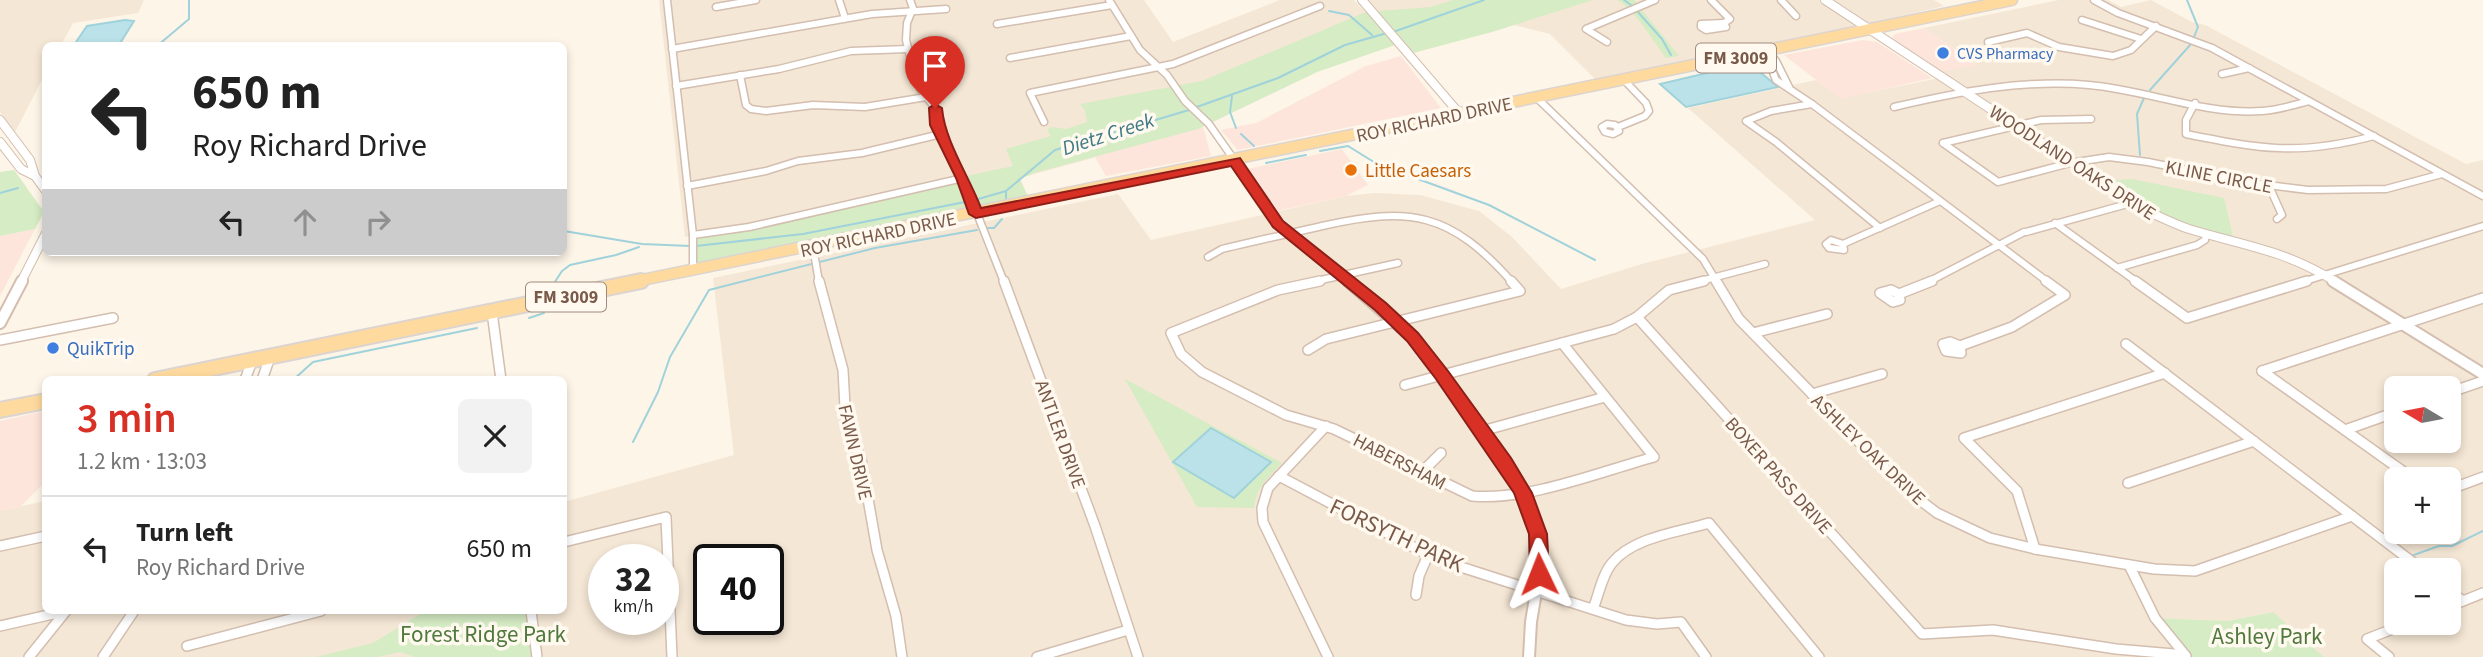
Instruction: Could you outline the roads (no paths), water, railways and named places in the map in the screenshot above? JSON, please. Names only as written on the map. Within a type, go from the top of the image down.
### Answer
[{"type":"main road","name":"ROY RICHARD DRIVE","points":[[175,376],[693,271],[814,252],[975,210],[1235,161],[2012,0]]},
{"type":"main road","points":[[0,410],[42,402]]},
{"type":"street","points":[[667,0],[693,235],[693,271]]},
{"type":"street","points":[[716,6],[756,0]]},
{"type":"street","points":[[839,0],[845,18]]},
{"type":"street","name":"ANTLER DRIVE","points":[[910,0],[913,9],[906,29],[908,49],[918,85],[935,108],[941,134],[963,178],[1029,344],[1095,526],[1138,657]]},
{"type":"street","points":[[1362,0],[1459,113]]},
{"type":"street","points":[[1607,43],[1587,29],[1655,0]]},
{"type":"street","points":[[1711,0],[1730,18],[1724,23]]},
{"type":"street","points":[[1780,0],[1796,16]]},
{"type":"street","name":"WOODLAND OAKS DRIVE","points":[[1825,0],[2131,203],[2170,222],[2272,250],[2325,274],[2483,374]]},
{"type":"street","points":[[2094,0],[2131,17],[2199,41],[2483,196]]},
{"type":"street","points":[[2103,0],[2131,17]]},
{"type":"street","points":[[996,24],[1110,2],[1140,50],[1160,68],[1188,104],[1199,113],[1235,161],[1268,214],[1396,321],[1442,375],[1523,493],[1538,534],[1539,574],[1528,657]]},
{"type":"street","points":[[1044,122],[1030,93],[1160,68],[1320,6]]},
{"type":"street","points":[[672,49],[845,18],[946,9]]},
{"type":"street","points":[[2082,20],[2141,39]]},
{"type":"street","points":[[1988,42],[2027,33],[2047,45],[2115,55],[2127,52],[2156,26]]},
{"type":"street","points":[[1010,58],[1131,36]]},
{"type":"street","points":[[676,86],[851,51],[908,49]]},
{"type":"street","points":[[1768,51],[1781,66],[1784,80],[1791,89]]},
{"type":"street","points":[[1757,54],[1768,60],[1776,80],[1812,104],[2065,295],[2012,327],[1960,346]]},
{"type":"street","points":[[2222,74],[2249,68]]},
{"type":"street","points":[[1773,71],[1783,73]]},
{"type":"street","points":[[740,75],[745,102],[751,109],[756,110],[813,105],[864,107],[926,97]]},
{"type":"street","points":[[1618,127],[1645,116],[1649,111],[1646,103],[1625,81]]},
{"type":"street","points":[[1894,107],[1962,91],[2012,83],[2059,82],[2128,89],[2195,103],[2256,111],[2309,101]]},
{"type":"street","name":"ASHLEY OAK DRIVE","points":[[1537,98],[1703,259],[1730,305],[1753,333],[1904,488],[1937,513],[1990,538],[2035,549],[2174,571],[2208,569],[2352,516]]},
{"type":"street","points":[[2195,103],[2186,120],[2186,134],[2248,146],[2302,150],[2330,147],[2374,136]]},
{"type":"street","points":[[1812,104],[1771,111],[1746,121],[1776,142],[1880,228]]},
{"type":"street","points":[[2014,126],[2041,120],[2091,118]]},
{"type":"street","points":[[0,120],[30,160],[35,176],[42,186]]},
{"type":"street","name":"KLINE CIRCLE","points":[[2014,126],[1943,143],[1998,182],[2094,158],[2122,158],[2269,186],[2308,190],[2365,191],[2403,186],[2442,174]]},
{"type":"street","points":[[687,186],[941,134]]},
{"type":"street","points":[[0,142],[20,169],[35,176]]},
{"type":"street","points":[[693,235],[749,227],[963,178]]},
{"type":"street","points":[[2269,186],[2282,215],[2277,219]]},
{"type":"street","points":[[1843,244],[1940,201]]},
{"type":"street","points":[[1899,294],[1938,278],[2025,232],[2131,203]]},
{"type":"street","points":[[1208,257],[1223,248],[1375,215],[1397,214],[1436,221],[1474,242],[1520,291],[1326,339],[1308,350]]},
{"type":"street","points":[[2055,223],[2187,318],[2483,226]]},
{"type":"street","points":[[2117,268],[2197,245],[2205,240],[2206,234]]},
{"type":"street","points":[[0,323],[42,241]]},
{"type":"street","name":"FAWN DRIVE","points":[[814,252],[822,300],[843,370],[846,425],[861,459],[877,550],[896,616],[902,657]]},
{"type":"street","points":[[1342,276],[1398,263]]},
{"type":"street","points":[[1405,385],[1614,329],[1637,317],[1669,290],[1766,264]]},
{"type":"street","name":"HABERSHAM","points":[[1342,276],[1254,298],[1171,333],[1181,354],[1202,372],[1286,415],[1326,426],[1472,496],[1496,498],[1523,493],[1654,457],[1605,397]]},
{"type":"street","points":[[2397,467],[2262,371],[2483,298]]},
{"type":"street","points":[[492,312],[500,376]]},
{"type":"street","points":[[1753,333],[1827,314]]},
{"type":"street","name":"BOXER PASS DRIVE","points":[[1637,317],[1922,634],[1965,630],[2002,631],[2148,654],[2186,656]]},
{"type":"street","points":[[0,340],[113,318]]},
{"type":"street","points":[[1482,431],[1605,397],[1562,343]]},
{"type":"street","points":[[2126,344],[2407,558]]},
{"type":"street","points":[[264,376],[271,357]]},
{"type":"street","points":[[246,376],[252,361]]},
{"type":"street","points":[[2035,549],[2017,491],[1964,438],[2165,373]]},
{"type":"street","points":[[1812,394],[1882,374]]},
{"type":"street","points":[[2461,389],[2483,381]]},
{"type":"street","points":[[2345,429],[2384,416]]},
{"type":"street","points":[[1326,426],[1279,476],[1264,498],[1263,522],[1328,657]]},
{"type":"street","points":[[2128,483],[2254,441]]},
{"type":"street","points":[[1421,472],[1441,453]]},
{"type":"street","name":"FORSYTH PARK","points":[[1279,476],[1428,555],[1537,592],[1641,622],[1681,622],[1706,657]]},
{"type":"street","points":[[2461,485],[2483,477]]},
{"type":"street","points":[[567,541],[666,517],[672,657]]},
{"type":"street","points":[[1593,609],[1607,570],[1618,556],[1647,542],[1709,523],[1819,657]]},
{"type":"street","points":[[0,546],[42,537]]},
{"type":"street","points":[[1416,595],[1419,576],[1428,555]]},
{"type":"street","points":[[2129,565],[2155,618],[2186,656]]},
{"type":"street","points":[[2463,601],[2483,593]]},
{"type":"street","points":[[0,626],[53,614]]},
{"type":"street","points":[[29,657],[64,614]]},
{"type":"street","points":[[103,657],[132,614]]},
{"type":"street","points":[[187,646],[310,614]]},
{"type":"street","points":[[531,614],[537,657]]},
{"type":"street","points":[[1037,657],[1128,629]]},
{"type":"street","points":[[2384,632],[2367,639],[2389,657]]},
{"type":"water","points":[[134,21],[121,42],[76,42],[87,26]]},
{"type":"water","points":[[1749,63],[1778,87],[1686,107],[1660,84]]},
{"type":"water","points":[[1211,428],[1271,462],[1234,498],[1173,462]]},
{"type":"waterway","name":"Dietz Creek","points":[[162,42],[189,19],[189,0]]},
{"type":"waterway","name":"Dietz Creek","points":[[1393,32],[1484,0]]},
{"type":"waterway","points":[[1624,0],[1631,5]]},
{"type":"waterway","points":[[2187,0],[2198,27],[2194,37]]},
{"type":"waterway","points":[[1329,11],[1349,15],[1372,35]]},
{"type":"waterway","points":[[1637,11],[1662,39],[1671,55]]},
{"type":"waterway","name":"Dietz Creek","points":[[1194,108],[1278,78],[1345,45],[1387,33]]},
{"type":"waterway","points":[[2150,90],[2191,44]]},
{"type":"waterway","points":[[1232,96],[1230,112],[1236,128]]},
{"type":"waterway","points":[[2140,155],[2137,114],[2144,98]]},
{"type":"waterway","name":"Dietz Creek","points":[[1006,191],[1055,150],[1189,110]]},
{"type":"waterway","points":[[1241,134],[1254,146]]},
{"type":"waterway","points":[[1320,151],[1348,146],[1377,164],[1489,205],[1595,260]]},
{"type":"waterway","points":[[1266,163],[1306,155]]},
{"type":"waterway","points":[[0,193],[18,188]]},
{"type":"waterway","name":"Dietz Creek","points":[[975,200],[1006,191]]},
{"type":"waterway","points":[[1006,191],[1006,200]]},
{"type":"waterway","name":"Dietz Creek","points":[[696,246],[803,234],[970,201]]},
{"type":"waterway","points":[[988,228],[994,228],[1002,219]]},
{"type":"waterway","points":[[633,442],[658,392],[670,357],[709,290],[875,248],[977,230]]},
{"type":"waterway","name":"Dietz Creek","points":[[567,232],[642,244],[690,246]]},
{"type":"waterway","points":[[549,291],[562,271],[570,265],[639,247]]},
{"type":"waterway","points":[[529,318],[544,313]]},
{"type":"waterway","points":[[297,376],[313,362],[477,328]]},
{"type":"waterway","points":[[2411,556],[2439,546],[2452,546],[2483,531]]},
{"type":"place","name":"CVS Pharmacy","points":[[1943,53]]},
{"type":"place","name":"Little Caesars","points":[[1351,170]]},
{"type":"place","name":"QuikTrip","points":[[53,348]]},
{"type":"park label","name":"Forest Ridge Park","points":[[483,634]]},
{"type":"park label","name":"Ashley Park","points":[[2267,636]]}]
